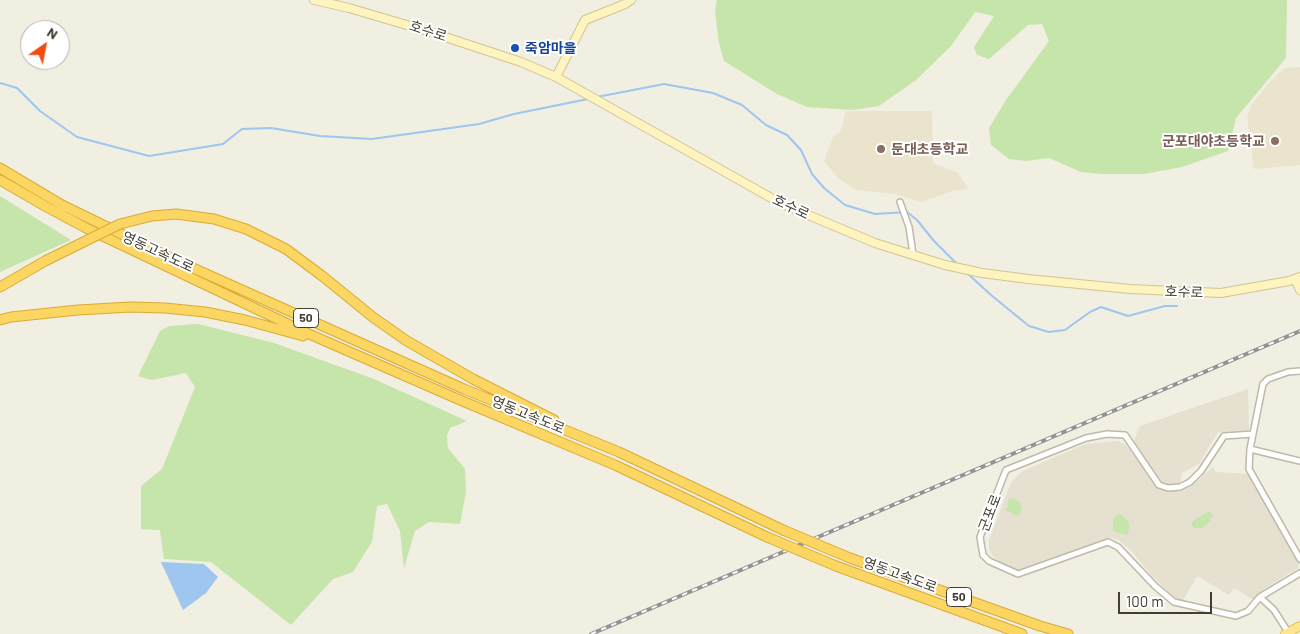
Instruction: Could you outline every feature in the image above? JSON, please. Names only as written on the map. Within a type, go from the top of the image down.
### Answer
[{"type":"highway","name":"영동고속도로","points":[[0,168],[62,205],[175,260],[464,389],[619,452],[783,530],[850,558],[1040,626],[1068,634]]},
{"type":"highway","name":"영동고속도로","points":[[0,180],[86,228],[333,344],[615,465],[767,538],[836,566],[1022,634]]},
{"type":"highway","points":[[0,287],[44,261],[120,224],[152,216],[189,215],[224,222],[261,235],[292,254],[393,331],[437,359],[490,388],[619,452]]},
{"type":"highway","points":[[0,320],[78,310],[130,307],[164,308],[205,312],[245,320],[333,344]]},
{"type":"main road","points":[[1287,633],[1300,626]]},
{"type":"street","name":"호수로","points":[[314,0],[349,8],[427,31],[521,62],[556,77],[782,204],[875,243],[946,265],[982,273],[1130,289],[1220,293],[1298,278]]},
{"type":"street","points":[[556,77],[585,20],[631,0]]},
{"type":"street","points":[[900,202],[909,227],[913,254]]},
{"type":"street","points":[[1298,278],[1300,290]]},
{"type":"street","points":[[1300,371],[1288,372],[1268,379],[1263,384],[1250,449],[1249,469],[1300,559]]},
{"type":"street","name":"군포로","points":[[1253,434],[1224,436],[1201,471],[1190,482],[1180,487],[1168,488],[1159,485],[1125,435],[1107,434],[1086,438],[1006,470],[980,537],[980,544],[983,555],[989,562],[1018,574],[1108,542],[1118,547],[1155,586],[1174,602],[1236,616],[1248,610],[1260,598]]},
{"type":"street","points":[[1250,449],[1300,461]]},
{"type":"street","points":[[1287,633],[1274,610],[1260,598],[1300,573]]},
{"type":"shaded area","name":"군포대야초등학교","points":[[1300,67],[1300,165],[1254,169],[1247,116],[1251,106],[1267,85],[1284,68]]},
{"type":"shaded area","name":"둔대초등학교","points":[[846,111],[932,111],[933,163],[958,173],[968,189],[952,191],[922,202],[895,194],[856,190],[838,178],[824,161],[833,137],[841,131]]},
{"type":"shaded area","points":[[1248,389],[1249,430],[1218,432],[1199,464],[1182,473],[1178,492],[1194,484],[1213,467],[1215,472],[1251,474],[1299,563],[1298,568],[1264,589],[1257,602],[1234,588],[1229,595],[1197,576],[1182,602],[1153,577],[1133,553],[1119,540],[1111,538],[1021,572],[1000,562],[993,556],[989,549],[989,540],[1010,485],[1023,471],[1086,444],[1118,441],[1126,445],[1130,450],[1140,426]]},
{"type":"green space","points":[[717,0],[1287,0],[1286,58],[1236,118],[1228,151],[1182,167],[1144,174],[1081,172],[1049,158],[1026,161],[1009,159],[991,145],[989,128],[1006,100],[1049,41],[1042,24],[1028,25],[989,59],[977,55],[974,47],[994,16],[975,12],[951,46],[916,80],[879,106],[853,110],[807,107],[777,94],[724,61],[719,43],[715,11]]},
{"type":"green space","points":[[0,196],[71,240],[0,272]]},
{"type":"green space","points":[[198,324],[274,343],[374,379],[467,421],[450,428],[447,436],[448,448],[465,469],[466,492],[460,524],[429,522],[415,531],[404,568],[400,531],[387,504],[377,506],[372,542],[353,572],[333,579],[291,625],[211,562],[164,559],[160,530],[141,529],[141,486],[162,469],[195,387],[186,373],[152,380],[138,376],[160,331],[169,326]]},
{"type":"green space","points":[[1010,498],[1019,501],[1022,509],[1018,516],[1005,510],[1008,507],[1008,500]]},
{"type":"green space","points":[[1210,511],[1213,516],[1209,519],[1211,521],[1202,528],[1194,528],[1191,523]]},
{"type":"green space","points":[[1118,514],[1122,515],[1129,523],[1127,535],[1113,531],[1113,520]]},
{"type":"water","points":[[161,562],[204,564],[218,577],[206,593],[183,610]]},
{"type":"waterway","points":[[0,83],[17,88],[40,111],[77,137],[149,156],[223,144],[242,129],[271,128],[320,136],[372,139],[479,124],[514,114],[588,99]]},
{"type":"waterway","points":[[597,97],[664,84],[713,93],[742,105],[766,125],[787,135],[801,150],[812,174],[824,188],[845,205],[875,214],[907,212],[917,220],[934,241],[958,265]]},
{"type":"waterway","points":[[967,273],[1029,326],[1049,332],[1065,330],[1090,312],[1101,307],[1128,316],[1165,306],[1177,306]]},
{"type":"railway","points":[[591,634],[1300,331]]},
{"type":"place","name":"죽암마을","points":[[515,48]]},
{"type":"place","name":"군포대야초등학교","points":[[1275,141]]},
{"type":"place","name":"둔대초등학교","points":[[881,149]]}]
